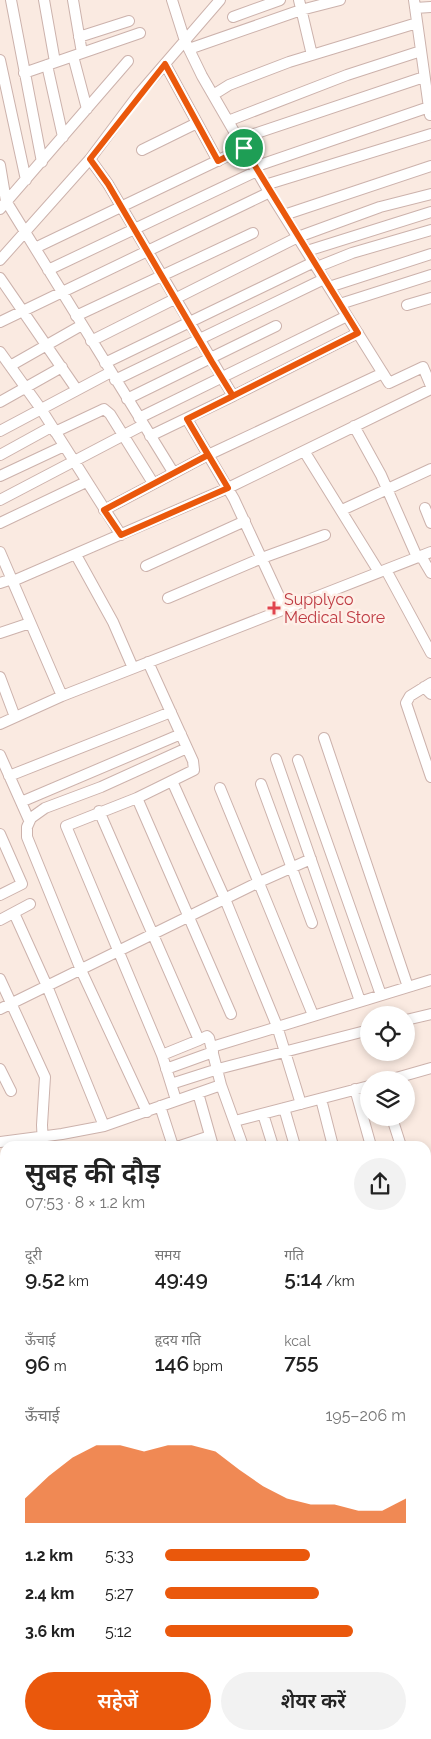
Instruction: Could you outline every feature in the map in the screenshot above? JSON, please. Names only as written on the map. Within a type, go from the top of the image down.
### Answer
[{"type":"street","points":[[11,0],[42,162]]},
{"type":"street","points":[[44,0],[51,64],[64,137]]},
{"type":"street","points":[[73,0],[79,37],[78,54],[87,109]]},
{"type":"street","points":[[0,583],[76,555],[228,488],[431,388],[423,367],[389,383],[267,189],[213,95],[187,45],[172,0]]},
{"type":"street","points":[[0,260],[90,159],[165,64],[187,45],[219,0]]},
{"type":"street","points":[[233,17],[280,0]]},
{"type":"street","points":[[187,45],[300,5],[340,0]]},
{"type":"street","points":[[48,270],[256,169],[430,114],[414,4],[431,7]]},
{"type":"street","points":[[300,5],[312,55]]},
{"type":"street","points":[[79,37],[129,21]]},
{"type":"street","points":[[213,95],[229,85],[251,76],[417,23]]},
{"type":"street","points":[[24,73],[140,33]]},
{"type":"street","points":[[228,121],[347,75],[421,51]]},
{"type":"street","points":[[0,60],[26,180]]},
{"type":"street","points":[[3,205],[128,61]]},
{"type":"street","points":[[165,64],[218,161]]},
{"type":"street","points":[[35,248],[218,161],[241,144],[424,77]]},
{"type":"street","points":[[142,150],[197,123]]},
{"type":"street","points":[[0,322],[148,252],[267,189],[431,134]]},
{"type":"street","points":[[90,159],[121,206],[233,396]]},
{"type":"street","points":[[0,165],[3,205],[35,248],[173,472]]},
{"type":"street","points":[[284,215],[431,166]]},
{"type":"street","points":[[91,341],[298,237],[380,207],[431,194]]},
{"type":"street","points":[[307,251],[431,212]]},
{"type":"street","points":[[105,363],[315,265],[431,230]]},
{"type":"street","points":[[10,366],[47,345],[79,320],[253,233]]},
{"type":"street","points":[[0,431],[77,390],[199,340],[327,283],[431,254]]},
{"type":"street","points":[[340,304],[431,275]]},
{"type":"street","points":[[0,278],[77,390]]},
{"type":"street","points":[[407,305],[431,298]]},
{"type":"street","points":[[0,500],[124,436],[141,422],[222,378],[348,316]]},
{"type":"street","points":[[127,399],[276,326]]},
{"type":"street","points":[[150,436],[358,333]]},
{"type":"street","points":[[0,352],[26,388],[121,535]]},
{"type":"street","points":[[0,402],[62,367]]},
{"type":"street","points":[[104,510],[173,472],[383,372]]},
{"type":"street","points":[[0,455],[53,429],[104,409],[124,436],[153,483]]},
{"type":"street","points":[[187,419],[228,488],[245,521],[284,609]]},
{"type":"street","points":[[354,426],[431,572]]},
{"type":"street","points":[[0,476],[64,446]]},
{"type":"street","points":[[304,451],[382,571],[431,653]]},
{"type":"street","points":[[342,510],[431,469]]},
{"type":"street","points":[[0,523],[86,482]]},
{"type":"street","points":[[424,508],[431,523]]},
{"type":"street","points":[[146,566],[245,521]]},
{"type":"street","points":[[168,598],[262,558],[325,535]]},
{"type":"street","points":[[0,552],[62,696]]},
{"type":"street","points":[[76,555],[113,622],[133,668]]},
{"type":"street","points":[[0,724],[62,696],[423,555]]},
{"type":"street","points":[[0,633],[30,623]]},
{"type":"street","points":[[148,662],[188,748],[195,766],[194,770],[137,798],[66,826],[162,1055],[176,1100]]},
{"type":"street","points":[[0,677],[15,717]]},
{"type":"street","points":[[428,688],[410,696],[406,703],[431,777]]},
{"type":"street","points":[[9,776],[171,712]]},
{"type":"street","points":[[21,802],[181,734]]},
{"type":"street","points":[[324,738],[408,987]]},
{"type":"street","points":[[147,1112],[81,970],[27,837],[27,827],[30,820],[45,808],[101,787],[188,748]]},
{"type":"street","points":[[0,755],[30,820]]},
{"type":"street","points":[[276,759],[360,1001]]},
{"type":"street","points":[[298,760],[381,995]]},
{"type":"street","points":[[172,781],[277,1026],[301,1104]]},
{"type":"street","points":[[261,784],[312,923]]},
{"type":"street","points":[[220,788],[313,1015]]},
{"type":"street","points":[[137,798],[231,1014]]},
{"type":"street","points":[[99,812],[199,1040]]},
{"type":"street","points":[[0,834],[3,847],[22,884],[0,895]]},
{"type":"street","points":[[0,1009],[188,916],[311,859]]},
{"type":"street","points":[[0,920],[30,904]]},
{"type":"street","points":[[14,914],[47,986],[104,1126]]},
{"type":"street","points":[[0,979],[45,1077],[42,1141],[104,1126],[222,1085]]},
{"type":"street","points":[[166,1069],[213,1049],[277,1026],[431,980]]},
{"type":"street","points":[[415,1018],[431,1014]]},
{"type":"street","points":[[171,1084],[218,1069],[360,1032]]},
{"type":"street","points":[[162,1055],[207,1036],[213,1049],[222,1085],[241,1141]]},
{"type":"street","points":[[415,1073],[431,1068]]},
{"type":"street","points":[[0,1069],[11,1091]]},
{"type":"street","points":[[235,1121],[360,1089]]},
{"type":"street","points":[[355,1090],[370,1141]]},
{"type":"street","points":[[198,1093],[212,1141]]},
{"type":"street","points":[[321,1099],[332,1141]]},
{"type":"street","points":[[160,1106],[171,1141]]},
{"type":"street","points":[[284,1108],[294,1141]]},
{"type":"street","points":[[263,1114],[271,1141]]},
{"type":"street","points":[[395,1126],[399,1141]]},
{"type":"place","name":"Supplyco Medical Store","points":[[274,608]]},
{"type":"route","points":[[244,148],[218,161],[165,64],[90,159],[108,184],[233,396],[187,419],[208,455],[104,510],[121,535],[228,488],[187,419],[262,382],[358,333],[265,185],[244,148]]}]
